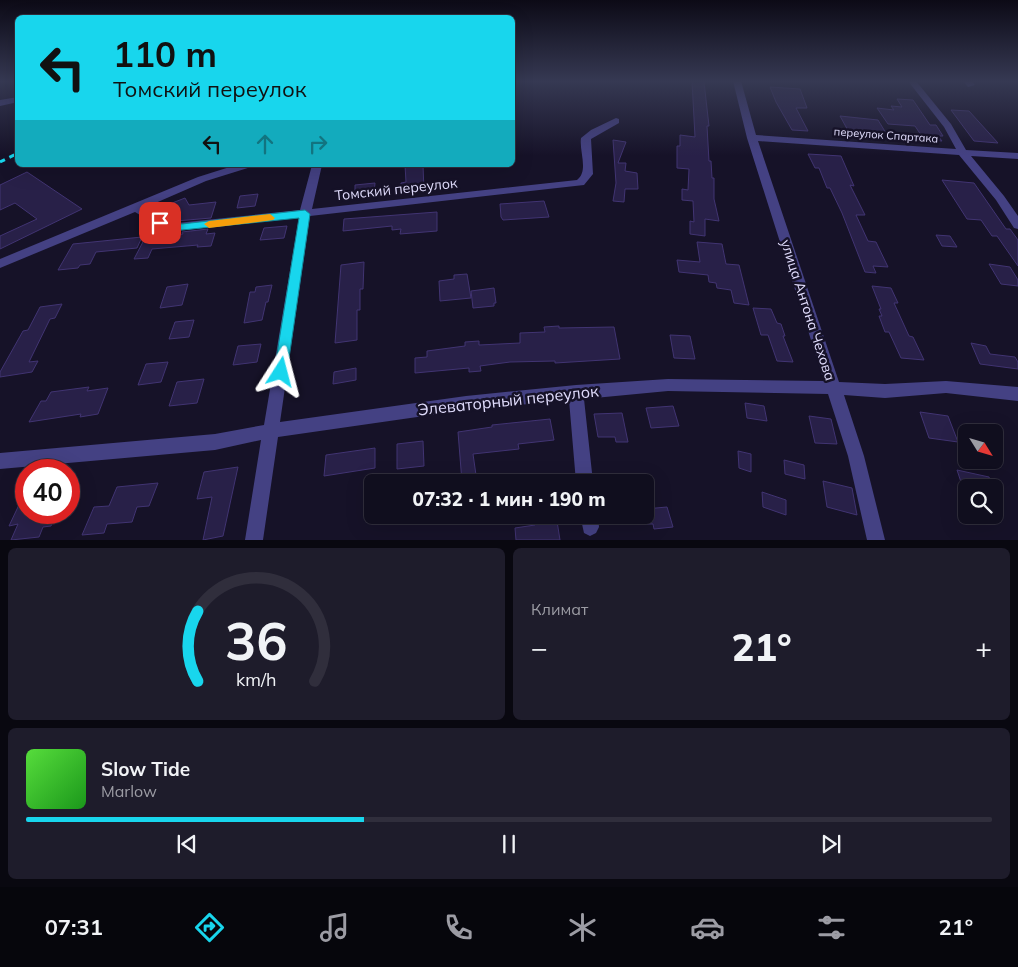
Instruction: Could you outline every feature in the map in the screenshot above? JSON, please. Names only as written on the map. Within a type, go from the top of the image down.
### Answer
[{"type":"street","name":"улица Антона Чехова","points":[[743,106],[856,456],[876,540]]},
{"type":"street","points":[[932,106],[948,126],[963,153],[1000,198],[1018,225]]},
{"type":"street","name":"Томский переулок","points":[[137,208],[160,223],[177,227],[580,183],[586,180],[588,174],[584,145],[586,138],[616,121]]},
{"type":"street","name":"переулок Спартака","points":[[752,138],[1018,156]]},
{"type":"street","points":[[0,264],[137,208],[202,179],[241,167]]},
{"type":"street","points":[[254,540],[305,214],[317,167]]},
{"type":"street","name":"Элеваторный переулок","points":[[0,460],[215,442],[272,431],[466,404],[576,392],[684,384],[885,391],[946,387],[1018,394]]},
{"type":"street","points":[[576,392],[584,474]]},
{"type":"building","points":[[693,106],[707,106],[709,161],[711,161],[712,178],[714,178],[714,199],[719,221],[705,219],[705,236],[690,234],[690,221],[694,222],[693,201],[682,200],[682,189],[688,190],[689,169],[677,168],[677,146],[680,146],[680,135],[695,137]]},
{"type":"building","points":[[778,106],[806,106],[807,108],[796,108],[808,131],[792,130]]},
{"type":"building","points":[[891,106],[917,106],[930,125],[936,125],[943,136],[938,136],[942,141],[928,140],[925,135],[921,135],[915,126],[888,124],[877,108],[894,110]]},
{"type":"building","points":[[951,110],[969,111],[998,143],[974,141]]},
{"type":"building","points":[[840,116],[878,120],[889,138],[851,136]]},
{"type":"building","points":[[613,140],[626,142],[618,163],[626,163],[625,171],[637,173],[638,189],[625,189],[624,202],[613,201],[616,183]]},
{"type":"building","points":[[808,154],[841,156],[854,186],[850,185],[865,215],[856,215],[868,241],[876,242],[888,267],[873,266],[876,273],[865,272],[830,188],[827,188],[819,168],[815,168]]},
{"type":"building","points":[[405,167],[423,167],[424,191],[401,193],[401,183],[406,182]]},
{"type":"building","points":[[27,172],[82,209],[0,249],[0,236],[37,219],[15,203],[0,210],[0,185]]},
{"type":"building","points":[[942,180],[974,183],[1006,229],[1010,229],[1018,240],[1018,266],[997,236],[992,236],[981,220],[967,219]]},
{"type":"building","points":[[375,183],[374,194],[355,196],[355,185]]},
{"type":"building","points":[[258,194],[255,206],[237,208],[240,196]]},
{"type":"building","points":[[185,198],[189,205],[216,202],[211,218],[176,221],[167,205]]},
{"type":"building","points":[[544,201],[549,217],[503,220],[501,217],[500,204]]},
{"type":"building","points":[[437,212],[437,231],[400,234],[401,229],[392,230],[392,226],[343,231],[344,219]]},
{"type":"building","points":[[287,226],[284,238],[260,240],[264,228]]},
{"type":"building","points":[[208,229],[206,234],[215,233],[211,246],[197,247],[198,245],[152,249],[148,258],[134,259],[145,238]]},
{"type":"building","points":[[936,235],[950,236],[957,247],[942,246]]},
{"type":"building","points":[[142,237],[137,248],[96,252],[90,264],[80,265],[78,268],[58,270],[73,244]]},
{"type":"building","points":[[697,242],[722,244],[726,264],[739,265],[749,305],[734,303],[731,290],[717,288],[716,283],[709,282],[708,275],[679,272],[677,260],[700,262]]},
{"type":"building","points":[[364,262],[363,289],[360,289],[360,310],[357,310],[357,340],[335,343],[341,265]]},
{"type":"building","points":[[989,264],[1010,267],[1018,280],[1018,286],[1001,284]]},
{"type":"building","points":[[467,274],[471,298],[440,301],[439,281],[454,279],[454,275]]},
{"type":"building","points":[[188,284],[182,305],[160,308],[167,287]]},
{"type":"building","points":[[272,285],[262,320],[244,323],[250,292],[255,292],[256,287]]},
{"type":"building","points":[[872,286],[891,288],[898,303],[894,303],[909,336],[913,337],[924,360],[901,358],[889,332],[885,332],[879,316],[882,316],[879,309],[881,309]]},
{"type":"building","points":[[494,288],[496,303],[494,303],[494,306],[473,308],[471,291]]},
{"type":"building","points":[[62,304],[55,318],[50,319],[29,362],[38,361],[32,372],[0,377],[0,372],[23,331],[28,330],[40,307]]},
{"type":"building","points":[[753,308],[771,309],[777,323],[781,324],[785,336],[783,336],[793,362],[777,361],[768,335],[761,335]]},
{"type":"building","points":[[194,320],[189,337],[169,339],[175,322]]},
{"type":"building","points":[[559,326],[559,328],[614,327],[620,359],[555,363],[555,361],[510,362],[480,366],[481,371],[469,372],[469,368],[415,373],[415,358],[427,357],[427,351],[465,346],[465,342],[479,341],[479,345],[520,343],[520,333],[545,332],[544,327]]},
{"type":"building","points":[[670,335],[690,336],[695,359],[674,358]]},
{"type":"building","points":[[971,343],[986,346],[990,354],[1015,357],[1018,362],[1018,369],[980,364]]},
{"type":"building","points":[[261,344],[257,362],[233,365],[238,346]]},
{"type":"building","points":[[168,362],[161,382],[138,385],[146,364]]},
{"type":"building","points":[[356,368],[356,380],[333,384],[334,372]]},
{"type":"building","points":[[204,379],[197,403],[169,406],[177,382]]},
{"type":"building","points":[[89,387],[87,391],[108,388],[98,414],[80,417],[81,414],[29,422],[41,401],[46,401],[51,392]]},
{"type":"building","points":[[745,403],[764,406],[767,421],[747,418]]},
{"type":"building","points":[[673,406],[679,426],[651,428],[646,408]]},
{"type":"building","points":[[920,412],[948,416],[958,442],[929,438]]},
{"type":"building","points":[[622,413],[628,442],[616,442],[615,437],[598,437],[594,414]]},
{"type":"building","points":[[809,416],[831,419],[837,444],[815,443]]},
{"type":"building","points":[[550,419],[554,440],[518,444],[519,449],[473,454],[476,474],[461,474],[458,432],[492,427],[492,425]]},
{"type":"building","points":[[423,441],[424,466],[397,469],[397,444]]},
{"type":"building","points":[[375,448],[375,468],[324,476],[326,455]]},
{"type":"building","points":[[738,451],[751,454],[751,472],[739,468]]},
{"type":"building","points":[[784,460],[804,465],[805,479],[785,474]]},
{"type":"building","points":[[238,467],[223,536],[203,540],[212,497],[197,499],[204,472]]},
{"type":"building","points":[[957,470],[989,477],[990,479],[960,479]]},
{"type":"building","points":[[823,481],[852,488],[857,515],[827,507]]},
{"type":"building","points":[[158,483],[149,506],[137,507],[132,522],[107,524],[104,533],[82,535],[94,507],[109,506],[117,487]]},
{"type":"building","points":[[762,492],[786,500],[786,515],[763,507]]},
{"type":"building","points":[[667,507],[673,527],[654,529],[654,508]]},
{"type":"building","points":[[15,513],[15,524],[18,524],[9,526]]},
{"type":"building","points":[[18,524],[52,524],[51,526],[43,527],[39,537],[11,540]]},
{"type":"building","points":[[557,524],[560,540],[516,540],[515,528]]},
{"type":"railway","points":[[0,162],[15,154]]},
{"type":"slow traffic","points":[[209,224],[270,218]]},
{"type":"route","points":[[160,223],[167,226],[182,227],[305,214],[281,372]]}]
